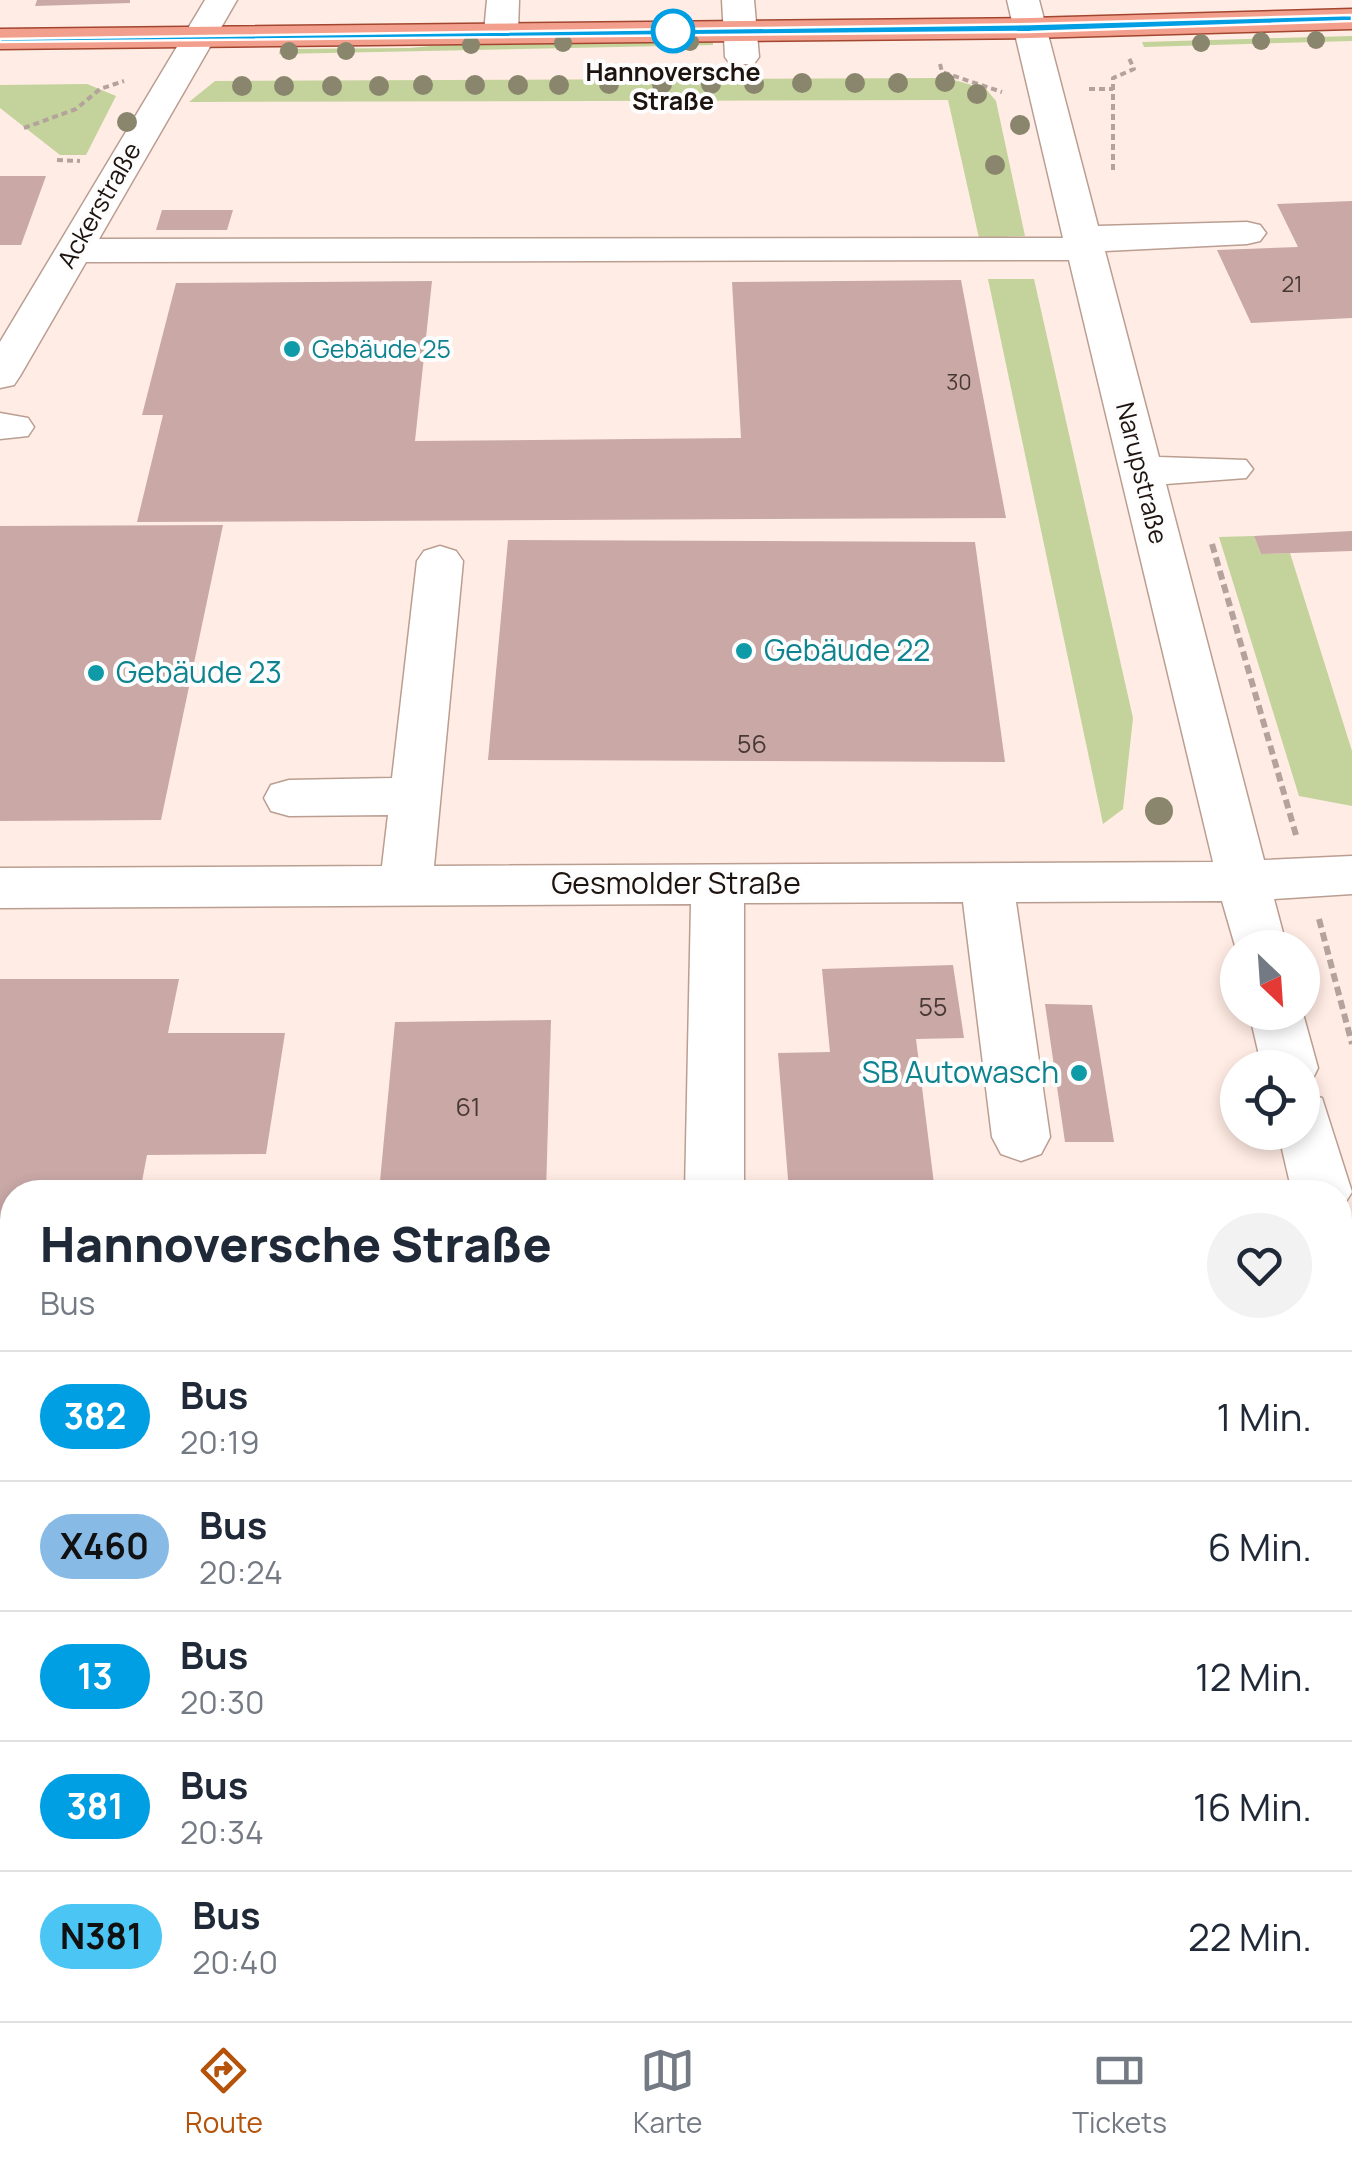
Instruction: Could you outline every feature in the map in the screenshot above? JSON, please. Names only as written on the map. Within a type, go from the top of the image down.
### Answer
[{"type":"main road","points":[[0,64],[502,16],[740,29]]},
{"type":"main road","points":[[0,39],[191,48],[740,29],[1030,28],[1352,19]]},
{"type":"main road","points":[[1030,28],[1352,47]]},
{"type":"street","points":[[191,48],[221,0]]},
{"type":"street","name":"Narupstraße","points":[[1030,28],[1098,241],[1142,471],[1255,930]]},
{"type":"street","name":"Ackerstraße","points":[[0,376],[191,48]]},
{"type":"street","points":[[72,251],[1098,241],[1247,233]]},
{"type":"street","points":[[1142,471],[1211,470]]},
{"type":"street","points":[[406,886],[440,560]]},
{"type":"street","points":[[289,798],[415,796]]},
{"type":"street","name":"Gesmolder Straße","points":[[0,888],[1242,881],[1352,875]]},
{"type":"street","points":[[987,882],[1021,1137]]},
{"type":"street","points":[[715,1180],[718,884]]},
{"type":"street","points":[[1311,1150],[1319,1180]]},
{"type":"path","points":[[1098,241],[1113,200],[1113,78],[1134,69]]},
{"type":"path","points":[[942,72],[999,92]]},
{"type":"path","points":[[24,128],[76,109],[100,89],[130,80]]},
{"type":"path","points":[[56,160],[89,161]]},
{"type":"path","points":[[1211,470],[1282,787]]},
{"type":"green space","points":[[1352,36],[1352,41],[1144,47],[1142,42]]},
{"type":"green space","points":[[713,39],[713,45],[279,54],[280,49],[409,48],[486,41]]},
{"type":"green space","points":[[947,78],[986,89],[996,101],[1025,236],[979,238],[948,100],[189,102],[215,81]]},
{"type":"green space","points":[[87,84],[116,96],[86,155],[60,155],[0,108],[0,85]]},
{"type":"green space","points":[[988,279],[1034,279],[1133,718],[1123,809],[1103,824]]},
{"type":"green space","points":[[1254,536],[1261,554],[1290,553],[1352,751],[1352,806],[1299,796],[1219,537]]},
{"type":"building","points":[[37,0],[130,0],[130,3],[35,6]]},
{"type":"building","points":[[0,176],[46,176],[21,245],[0,245]]},
{"type":"building","points":[[1352,201],[1352,318],[1251,323],[1217,250],[1298,247],[1277,204]]},
{"type":"building","points":[[162,210],[233,210],[227,230],[156,230]]},
{"type":"building","name":"Gebäude 25","points":[[961,280],[1006,518],[137,522],[163,415],[142,415],[176,283],[432,281],[415,441],[741,438],[732,282]]},
{"type":"building","name":"Gebäude 23","points":[[223,525],[161,820],[0,821],[0,526]]},
{"type":"building","points":[[1352,531],[1352,551],[1261,554],[1254,536]]},
{"type":"building","name":"Gebäude 22","points":[[508,540],[975,542],[1005,762],[488,760]]},
{"type":"building","points":[[953,965],[964,1038],[916,1039],[934,1180],[788,1180],[778,1053],[830,1052],[822,969]]},
{"type":"building","points":[[0,979],[179,979],[168,1033],[285,1033],[266,1154],[147,1155],[142,1180],[0,1180]]},
{"type":"building","name":"SB Autowasch","points":[[1045,1004],[1092,1005],[1114,1142],[1065,1142]]},
{"type":"building","points":[[551,1020],[546,1180],[380,1180],[395,1022]]},
{"type":"bus line","name":"382","points":[[0,39],[1030,28],[1352,19]]},
{"type":"place","name":"Hannoversche Straße","points":[[673,31]]},
{"type":"place","name":"Gebäude 25","points":[[292,349]]},
{"type":"place","name":"Gebäude 22","points":[[744,651]]},
{"type":"place","name":"Gebäude 23","points":[[96,673]]},
{"type":"place","name":"SB Autowasch","points":[[1079,1073]]}]
